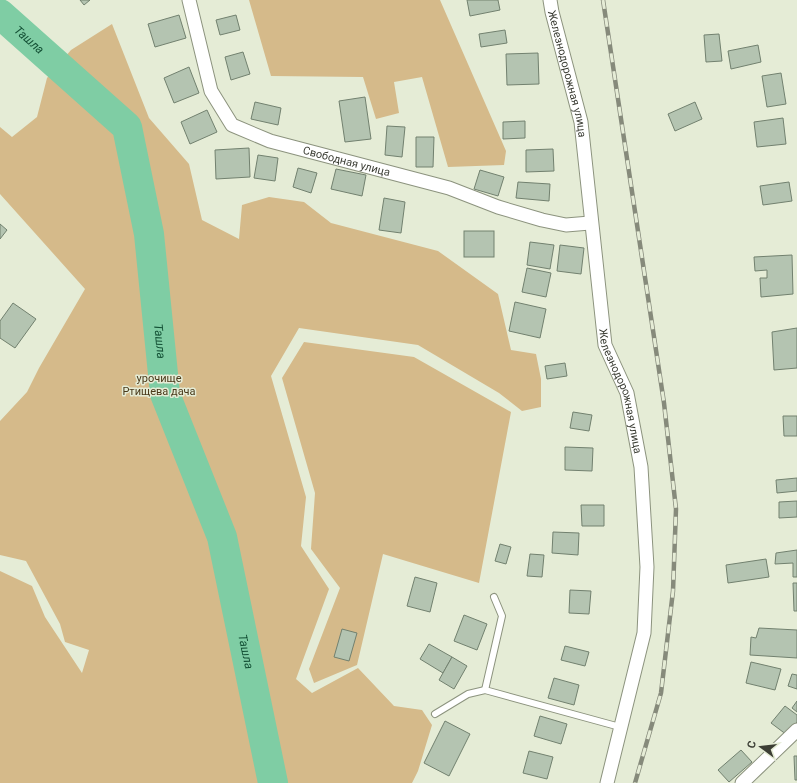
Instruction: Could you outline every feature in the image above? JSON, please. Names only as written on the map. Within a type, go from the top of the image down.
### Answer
[{"type":"street","name":"Свободная улица","points":[[189,0],[211,91],[232,125],[270,141],[449,188],[498,207],[542,220],[566,225],[590,223]]},
{"type":"street","name":"Железнодорожная улица","points":[[550,0],[581,122],[590,223],[604,345],[627,393],[640,467],[648,567],[644,633],[607,783]]},
{"type":"street","points":[[742,783],[797,730]]},
{"type":"lane","points":[[485,690],[502,616],[494,597]]},
{"type":"lane","points":[[435,714],[468,694],[485,690],[620,727]]},
{"type":"green space","points":[[249,0],[440,0],[506,151],[504,165],[448,167],[422,77],[394,82],[399,113],[376,119],[363,77],[271,76]]},
{"type":"green space","name":"урочище Ртищева дача","points":[[112,24],[149,118],[189,164],[202,220],[239,239],[242,205],[269,197],[304,202],[331,223],[438,251],[498,294],[511,350],[536,354],[541,379],[541,407],[522,411],[499,393],[418,345],[299,328],[271,376],[306,497],[301,546],[329,589],[296,679],[312,693],[358,668],[394,706],[422,710],[432,725],[418,771],[412,783],[0,783],[0,571],[32,586],[45,617],[82,673],[89,650],[65,642],[60,624],[26,561],[0,555],[0,421],[27,392],[39,368],[85,289],[0,194],[0,127],[12,137],[37,117],[47,78],[71,50]]},
{"type":"green space","points":[[304,342],[414,357],[511,412],[479,583],[383,554],[357,665],[314,683],[309,669],[340,588],[311,549],[315,493],[282,378]]},
{"type":"building","points":[[80,0],[90,0],[84,5]]},
{"type":"building","points":[[467,0],[498,0],[500,10],[470,16]]},
{"type":"building","points":[[179,15],[186,38],[155,47],[148,24]]},
{"type":"building","points":[[236,15],[240,30],[220,35],[216,20]]},
{"type":"building","points":[[505,30],[507,43],[481,47],[479,34]]},
{"type":"building","points":[[719,34],[722,61],[706,62],[704,35]]},
{"type":"building","points":[[758,45],[761,62],[731,69],[728,51]]},
{"type":"building","points":[[243,52],[250,74],[231,80],[225,57]]},
{"type":"building","points":[[538,53],[539,84],[507,85],[506,54]]},
{"type":"building","points":[[189,67],[199,93],[174,103],[164,78]]},
{"type":"building","points":[[781,73],[786,104],[767,107],[762,76]]},
{"type":"building","points":[[365,97],[371,139],[345,142],[339,101]]},
{"type":"building","points":[[255,102],[281,108],[278,125],[251,119]]},
{"type":"building","points":[[695,102],[702,119],[675,131],[668,114]]},
{"type":"building","points":[[207,110],[217,132],[190,144],[181,122]]},
{"type":"building","points":[[783,118],[786,144],[757,147],[754,122]]},
{"type":"building","points":[[525,121],[525,138],[503,139],[503,122]]},
{"type":"building","points":[[387,126],[405,127],[402,157],[385,155]]},
{"type":"building","points":[[416,137],[434,137],[433,167],[416,167]]},
{"type":"building","points":[[249,148],[250,177],[216,179],[215,150]]},
{"type":"building","points":[[553,149],[554,171],[526,172],[526,150]]},
{"type":"building","points":[[258,155],[278,158],[275,181],[254,178]]},
{"type":"building","points":[[298,168],[317,173],[311,193],[293,187]]},
{"type":"building","points":[[336,169],[366,175],[362,196],[331,189]]},
{"type":"building","points":[[480,170],[504,177],[498,196],[474,189]]},
{"type":"building","points":[[518,182],[550,184],[549,201],[516,198]]},
{"type":"building","points":[[789,182],[792,201],[763,205],[760,186]]},
{"type":"building","points":[[384,198],[405,202],[401,233],[379,230]]},
{"type":"building","points":[[0,224],[7,230],[0,239]]},
{"type":"building","points":[[464,231],[494,231],[494,257],[464,257]]},
{"type":"building","points":[[530,242],[554,245],[550,269],[527,265]]},
{"type":"building","points":[[560,245],[584,248],[581,274],[557,271]]},
{"type":"building","points":[[792,255],[793,294],[761,297],[760,278],[767,278],[767,270],[755,271],[754,257]]},
{"type":"building","points":[[527,268],[551,273],[546,297],[522,292]]},
{"type":"building","points":[[515,302],[546,309],[540,338],[509,331]]},
{"type":"building","points":[[13,303],[36,319],[15,348],[0,338],[0,321]]},
{"type":"building","points":[[797,328],[797,368],[774,370],[772,332]]},
{"type":"building","points":[[565,363],[567,376],[547,379],[545,366]]},
{"type":"building","points":[[573,412],[592,415],[589,431],[570,428]]},
{"type":"building","points":[[783,416],[797,416],[797,436],[784,436]]},
{"type":"building","points":[[565,447],[593,448],[592,471],[565,470]]},
{"type":"building","points":[[797,478],[797,491],[777,493],[776,480]]},
{"type":"building","points":[[797,501],[797,517],[779,518],[779,502]]},
{"type":"building","points":[[581,505],[604,505],[604,526],[582,526]]},
{"type":"building","points":[[553,532],[579,533],[578,555],[552,553]]},
{"type":"building","points":[[500,544],[511,547],[506,564],[495,561]]},
{"type":"building","points":[[797,550],[797,577],[793,577],[793,563],[775,564],[776,553]]},
{"type":"building","points":[[530,554],[544,555],[542,577],[527,576]]},
{"type":"building","points":[[766,559],[769,577],[728,583],[726,565]]},
{"type":"building","points":[[415,577],[437,583],[430,612],[407,606]]},
{"type":"building","points":[[793,583],[797,583],[797,611],[794,611]]},
{"type":"building","points":[[570,590],[591,591],[589,614],[569,613]]},
{"type":"building","points":[[464,615],[487,624],[477,650],[454,641]]},
{"type":"building","points":[[759,628],[797,630],[797,658],[750,655],[751,637],[756,638]]},
{"type":"building","points":[[342,629],[357,633],[349,661],[334,657]]},
{"type":"building","points":[[429,644],[452,657],[443,673],[420,659]]},
{"type":"building","points":[[565,646],[589,652],[585,666],[561,660]]},
{"type":"building","points":[[452,657],[467,666],[454,689],[439,680]]},
{"type":"building","points":[[751,662],[781,669],[775,690],[746,683]]},
{"type":"building","points":[[792,674],[797,675],[797,689],[788,686]]},
{"type":"building","points":[[554,678],[579,685],[574,705],[548,698]]},
{"type":"building","points":[[797,701],[797,712],[792,708]]},
{"type":"building","points":[[785,706],[797,715],[797,722],[787,735],[771,723]]},
{"type":"building","points":[[540,716],[567,724],[561,744],[534,736]]},
{"type":"building","points":[[445,721],[470,734],[449,776],[424,763]]},
{"type":"building","points":[[741,750],[752,762],[729,782],[718,770]]},
{"type":"building","points":[[529,751],[553,757],[547,779],[523,773]]},
{"type":"building","points":[[794,756],[797,756],[797,780],[795,780]]},
{"type":"waterway","name":"Ташла","points":[[0,14],[127,127],[149,234],[165,394],[222,537],[273,783]]},
{"type":"railway","points":[[603,0],[664,403],[676,509],[673,591],[661,693],[635,783]]}]
